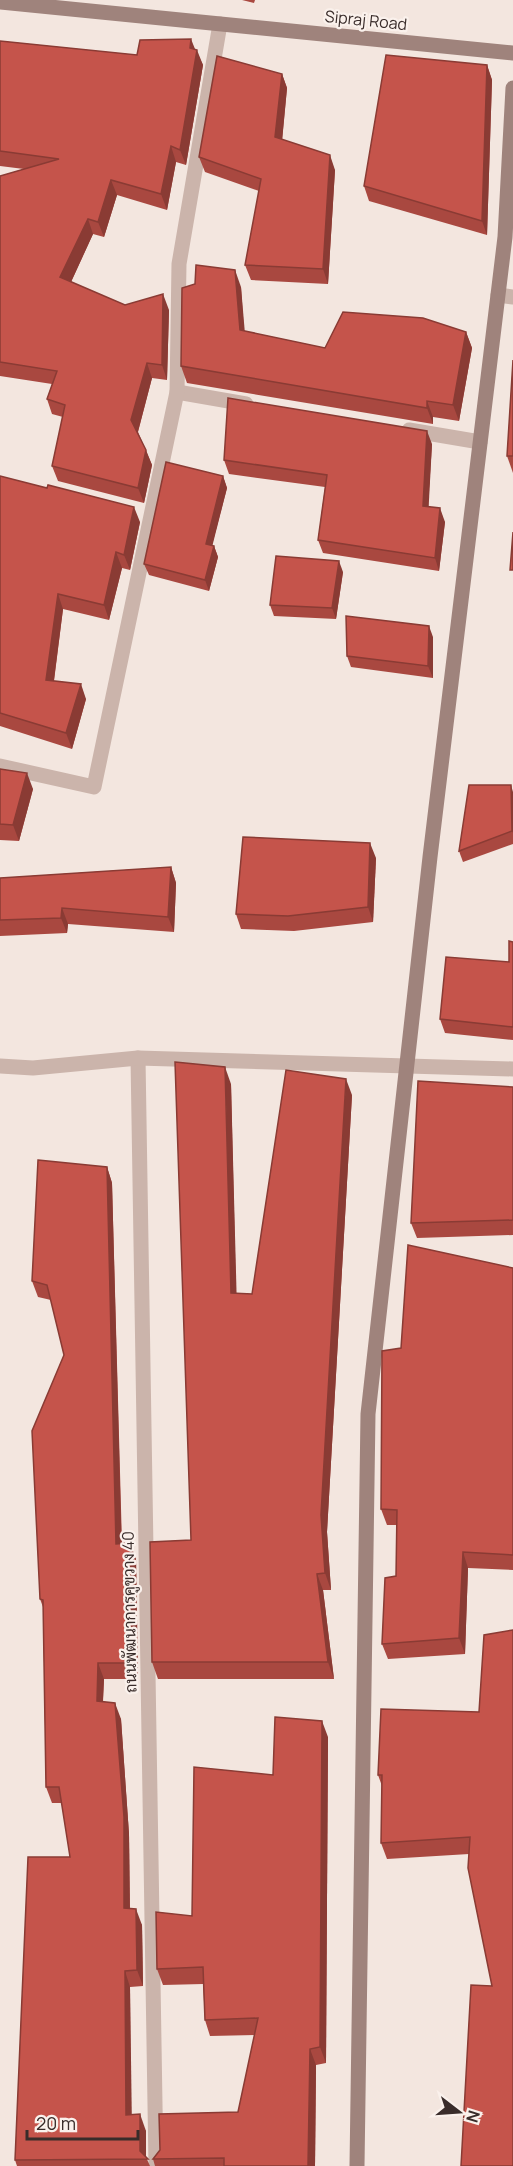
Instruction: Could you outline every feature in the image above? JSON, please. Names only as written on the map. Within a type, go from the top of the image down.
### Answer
[{"type":"street","name":"Sipraj Road","points":[[0,2],[513,53]]},
{"type":"street","points":[[0,766],[94,788],[144,514],[177,392],[179,264],[220,24]]},
{"type":"street","points":[[357,2166],[369,1414],[407,1065],[480,442],[506,296],[505,237],[513,88]]},
{"type":"street","points":[[177,392],[259,406]]},
{"type":"street","points":[[399,428],[480,442]]},
{"type":"street","points":[[0,1066],[33,1068],[138,1058],[513,1069]]},
{"type":"street","name":"ถนนพัฒนาการคูขวาง 40","points":[[138,1058],[156,2166]]},
{"type":"building","points":[[191,39],[190,48],[197,50],[180,150],[171,146],[161,194],[111,180],[98,222],[88,219],[60,277],[125,305],[163,294],[162,365],[147,363],[131,420],[146,450],[138,488],[52,466],[65,405],[47,399],[57,371],[0,362],[0,176],[59,159],[0,151],[0,41],[137,55],[140,40]]},
{"type":"building","points":[[386,55],[487,65],[482,221],[364,186]]},
{"type":"building","points":[[217,56],[282,74],[275,137],[330,155],[323,269],[245,265],[261,179],[199,157]]},
{"type":"building","points":[[196,265],[235,270],[240,330],[325,348],[343,312],[423,318],[466,332],[453,405],[427,401],[427,408],[181,366],[182,288],[195,284]]},
{"type":"building","points":[[513,360],[513,456],[507,456]]},
{"type":"building","points":[[228,398],[427,431],[423,506],[440,508],[435,558],[318,540],[327,475],[224,460]]},
{"type":"building","points":[[166,462],[223,476],[206,544],[214,546],[205,580],[144,564]]},
{"type":"building","points":[[0,476],[47,488],[48,485],[134,507],[124,555],[116,552],[104,605],[58,594],[46,680],[81,684],[66,733],[0,713]]},
{"type":"building","points":[[513,532],[513,570],[510,570]]},
{"type":"building","points":[[276,556],[339,561],[332,608],[270,605]]},
{"type":"building","points":[[346,616],[429,626],[428,666],[347,656]]},
{"type":"building","points":[[0,769],[27,773],[13,825],[0,824]]},
{"type":"building","points":[[469,785],[511,785],[512,831],[459,851]]},
{"type":"building","points":[[243,837],[370,843],[368,907],[288,916],[236,914]]},
{"type":"building","points":[[171,867],[168,917],[62,908],[61,918],[0,920],[0,878]]},
{"type":"building","points":[[509,941],[513,942],[513,1027],[440,1019],[446,957],[509,962]]},
{"type":"building","points":[[175,1062],[225,1067],[231,1293],[252,1294],[286,1070],[346,1079],[321,1515],[325,1573],[317,1574],[328,1662],[152,1662],[150,1542],[191,1540]]},
{"type":"building","points":[[418,1081],[513,1087],[513,1220],[411,1223]]},
{"type":"building","points":[[38,1160],[107,1167],[116,1544],[130,1543],[132,1663],[98,1663],[97,1701],[115,1703],[124,1817],[124,1908],[136,1909],[137,1970],[125,1971],[126,2115],[140,2114],[140,2151],[148,2159],[15,2160],[28,1857],[70,1857],[59,1787],[46,1787],[43,1600],[40,1599],[32,1431],[64,1355],[47,1285],[32,1281]]},
{"type":"building","points":[[408,1245],[513,1268],[513,1555],[463,1552],[459,1638],[382,1644],[385,1578],[396,1576],[397,1510],[381,1509],[382,1351],[401,1348]]},
{"type":"building","points":[[513,1630],[513,2166],[461,2166],[471,1985],[492,1986],[468,1868],[470,1837],[381,1843],[382,1775],[378,1775],[381,1709],[479,1712],[484,1635]]},
{"type":"building","points":[[275,1717],[322,1721],[320,2047],[310,2049],[308,2166],[224,2166],[224,2158],[153,2159],[160,2150],[159,2114],[238,2112],[258,2018],[205,2020],[203,1967],[157,1969],[156,1912],[192,1916],[194,1767],[273,1775]]}]
